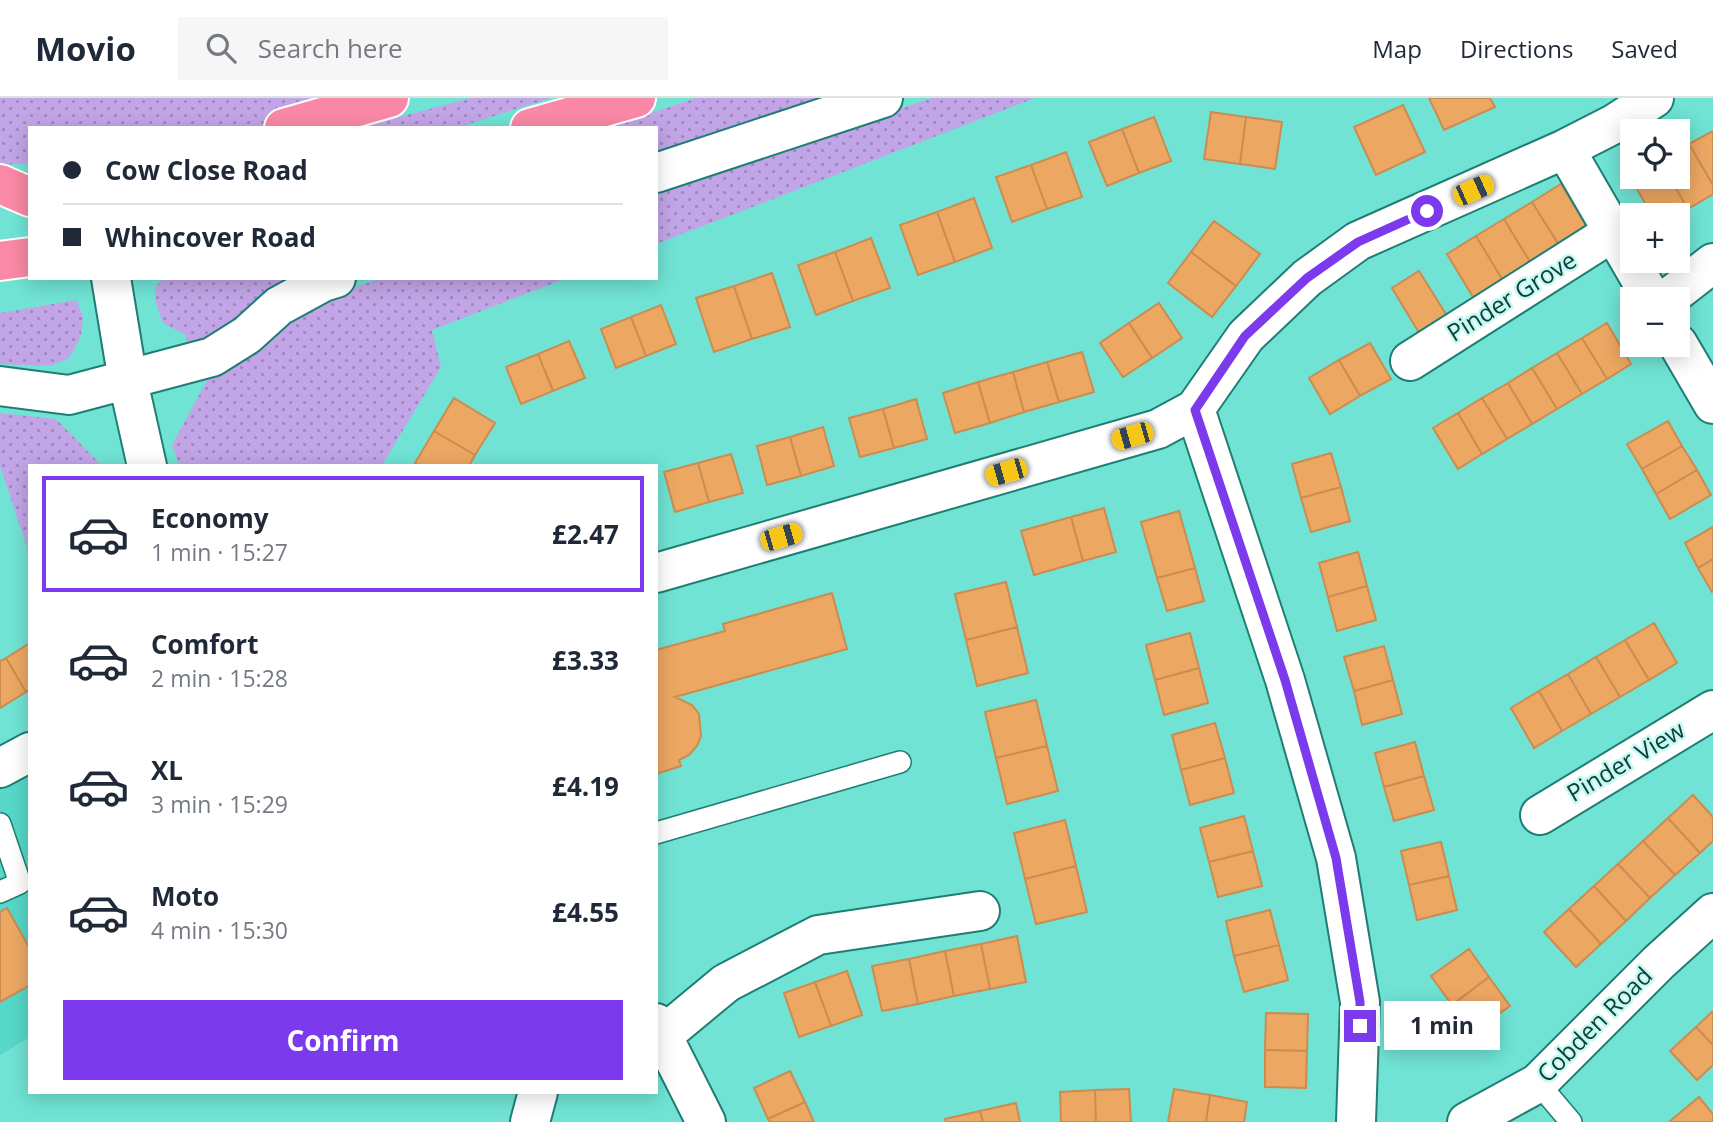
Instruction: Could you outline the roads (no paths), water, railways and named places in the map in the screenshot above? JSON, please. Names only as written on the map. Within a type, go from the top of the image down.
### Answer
[{"type":"highway","points":[[291,126],[390,98]]},
{"type":"highway","points":[[537,126],[636,98]]},
{"type":"highway","points":[[0,182],[28,177]]},
{"type":"highway","points":[[0,182],[28,196]]},
{"type":"highway","points":[[0,261],[28,257]]},
{"type":"street","points":[[658,172],[883,98]]},
{"type":"street","points":[[658,572],[1158,429],[1195,410],[1245,336],[1307,278],[1348,249],[1370,236],[1565,149],[1614,124],[1654,98]]},
{"type":"street","points":[[1565,149],[1645,287]]},
{"type":"street","name":"Pinder Grove","points":[[1410,361],[1613,232]]},
{"type":"street","points":[[1682,287],[1713,263]]},
{"type":"street","points":[[111,280],[128,381],[147,464]]},
{"type":"street","points":[[0,386],[69,396],[212,357],[247,335],[279,306],[329,280]]},
{"type":"street","points":[[1686,357],[1713,404]]},
{"type":"street","points":[[1195,410],[1285,680],[1336,858],[1360,1002],[1356,1122]]},
{"type":"street","name":"Pinder View","points":[[1540,815],[1713,710]]},
{"type":"street","points":[[0,768],[28,753]]},
{"type":"street","points":[[706,1122],[659,1029],[726,983],[818,935],[980,911]]},
{"type":"street","name":"Cobden Road","points":[[1466,1122],[1538,1083],[1659,962],[1713,913]]},
{"type":"street","points":[[530,1122],[537,1094]]},
{"type":"lane","points":[[658,832],[900,762]]},
{"type":"lane","points":[[0,824],[20,883],[0,891]]},
{"type":"lane","points":[[1538,1083],[1572,1122]]}]
